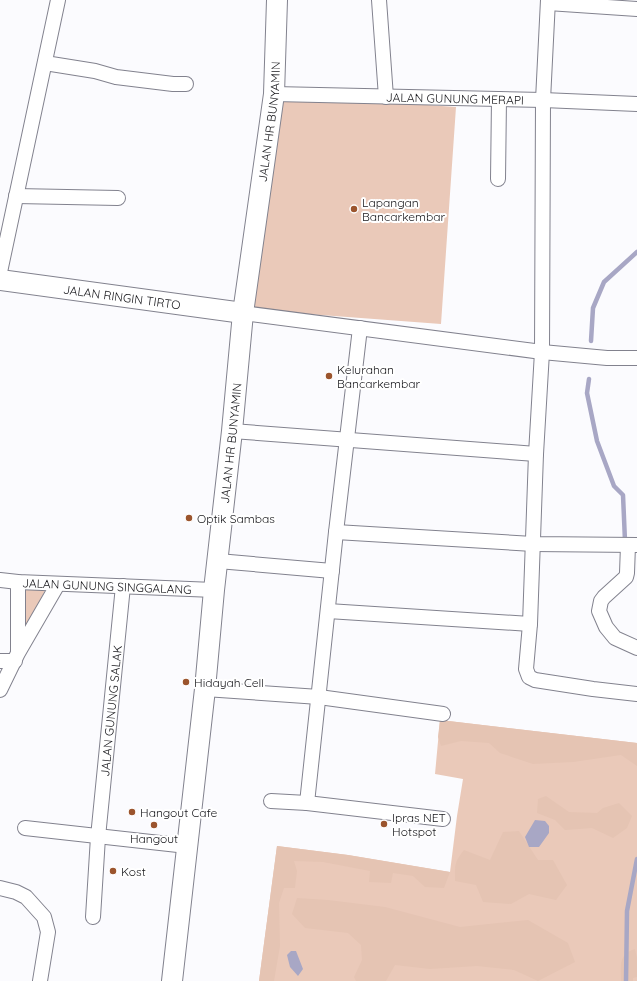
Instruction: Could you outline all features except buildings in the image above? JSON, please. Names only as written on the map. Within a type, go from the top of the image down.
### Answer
[{"type":"main road","name":"JALAN HR BUNYAMIN","points":[[172,981],[205,689],[243,313],[274,94],[277,0]]},
{"type":"main road","name":"JALAN RINGIN TIRTO","points":[[0,280],[243,313]]},
{"type":"street","points":[[0,272],[58,0]]},
{"type":"street","points":[[379,0],[386,97]]},
{"type":"street","points":[[637,9],[548,1],[544,100],[542,352],[536,454],[530,624],[526,669],[529,677],[548,682],[637,694]]},
{"type":"street","points":[[45,64],[95,71],[116,77],[173,84],[186,84]]},
{"type":"street","name":"JALAN GUNUNG MERAPI","points":[[274,94],[544,100],[637,104]]},
{"type":"street","points":[[498,99],[498,179]]},
{"type":"street","points":[[16,196],[118,198]]},
{"type":"street","points":[[243,313],[542,352],[607,358],[637,358]]},
{"type":"street","points":[[308,803],[346,440],[360,328]]},
{"type":"street","points":[[232,431],[536,454]]},
{"type":"street","points":[[336,532],[533,544],[633,545],[626,577],[604,597],[598,611],[606,627],[615,638],[637,648]]},
{"type":"street","points":[[218,561],[332,571]]},
{"type":"street","name":"JALAN GUNUNG SINGGALANG","points":[[0,580],[58,584],[214,590]]},
{"type":"street","points":[[17,657],[18,582]]},
{"type":"street","points":[[0,690],[58,584]]},
{"type":"street","name":"JALAN GUNUNG SALAK","points":[[93,917],[98,836],[123,586]]},
{"type":"street","points":[[328,611],[530,624]]},
{"type":"street","points":[[0,661],[17,657]]},
{"type":"street","points":[[205,689],[319,697],[443,714]]},
{"type":"street","points":[[271,802],[308,803],[443,819]]},
{"type":"street","points":[[25,828],[187,846]]},
{"type":"street","points":[[0,888],[26,896],[44,917],[48,932],[40,981]]},
{"type":"shaded area","name":"Lapangan Bancarkembar","points":[[268,94],[456,107],[441,324],[253,310]]},
{"type":"shaded area","points":[[24,589],[45,590],[29,626],[21,623]]},
{"type":"shaded area","points":[[440,720],[637,743],[637,981],[259,981],[277,846],[348,855],[450,872],[463,779],[435,774]]},
{"type":"shaded area","points":[[440,720],[637,743],[637,766],[621,755],[573,762],[533,764],[500,753],[489,743],[461,741],[441,746],[438,737]]},
{"type":"shaded area","points":[[546,796],[569,812],[597,813],[603,808],[619,803],[632,816],[627,828],[613,838],[592,828],[565,830],[555,820],[537,813],[538,799]]},
{"type":"shaded area","points":[[519,831],[538,860],[553,860],[567,885],[556,900],[529,894],[511,904],[483,902],[476,885],[455,881],[456,864],[458,858],[464,850],[490,860],[503,832]]},
{"type":"shaded area","points":[[277,846],[348,855],[450,872],[444,888],[425,887],[413,876],[393,873],[391,883],[369,882],[370,871],[323,862],[294,861],[297,871],[295,888],[284,888],[279,903],[280,946],[274,981],[259,981]]},
{"type":"shaded area","points":[[297,898],[385,907],[460,927],[528,920],[568,943],[575,962],[538,981],[514,970],[477,966],[430,969],[395,965],[386,981],[356,981],[354,977],[362,960],[361,945],[348,933],[305,928],[292,914]]},
{"type":"shaded area","points":[[635,949],[637,958],[637,977],[633,978],[633,981],[621,981],[621,966],[623,957]]},
{"type":"water","points":[[535,820],[545,821],[549,826],[549,833],[539,847],[529,847],[525,837]]},
{"type":"water","points":[[291,951],[296,951],[303,969],[298,976],[290,967],[287,955]]},
{"type":"waterway","points":[[591,341],[593,308],[604,282],[637,252]]},
{"type":"waterway","points":[[589,379],[587,393],[597,441],[614,486],[623,495],[625,541]]},
{"type":"waterway","points":[[626,981],[627,911],[637,859]]},
{"type":"place","name":"Lapangan Bancarkembar","points":[[354,209]]},
{"type":"place","name":"Kelurahan Bancarkembar","points":[[329,376]]},
{"type":"place","name":"Optik Sambas","points":[[189,518]]},
{"type":"place","name":"Hidayah Cell","points":[[186,682]]},
{"type":"place","name":"Hangout Cafe","points":[[132,812]]},
{"type":"place","name":"Ipras NET Hotspot","points":[[384,824]]},
{"type":"place","name":"Hangout","points":[[154,825]]},
{"type":"place","name":"Kost","points":[[113,871]]}]
